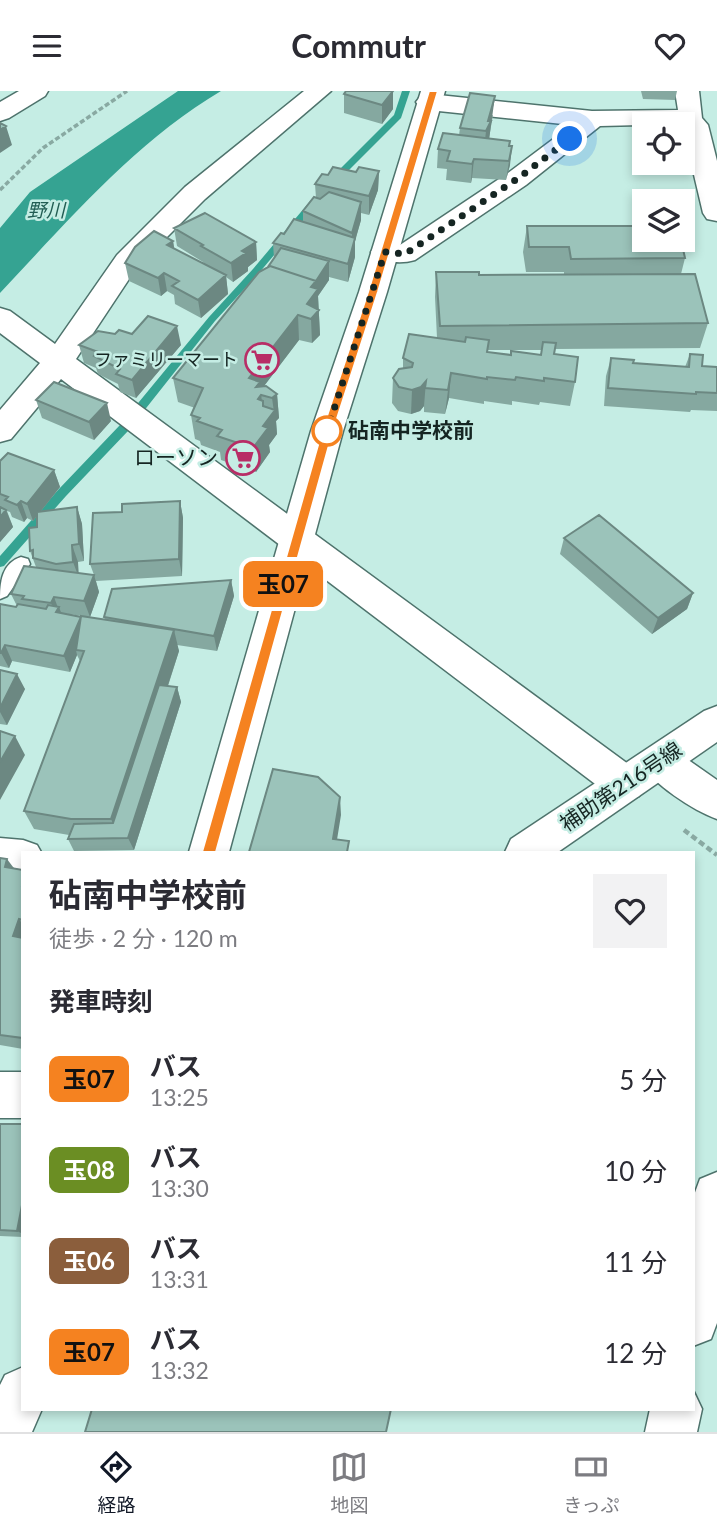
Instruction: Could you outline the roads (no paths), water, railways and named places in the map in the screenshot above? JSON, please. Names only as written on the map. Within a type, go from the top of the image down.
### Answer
[{"type":"street","points":[[0,112],[8,91]]},
{"type":"street","points":[[0,112],[36,91]]},
{"type":"street","points":[[0,431],[59,361],[127,261],[195,194],[318,91]]},
{"type":"street","points":[[687,91],[691,112]]},
{"type":"street","points":[[209,851],[296,538],[385,252],[429,95],[592,119],[632,118]]},
{"type":"street","points":[[385,252],[405,254],[517,179],[588,125],[592,119]]},
{"type":"street","points":[[695,125],[717,213]]},
{"type":"street","points":[[0,318],[625,784]]},
{"type":"street","name":"補助第216号線","points":[[526,851],[717,722]]},
{"type":"street","points":[[660,762],[717,802]]},
{"type":"street","points":[[0,856],[21,858]]},
{"type":"street","points":[[0,1095],[21,1095]]},
{"type":"street","points":[[695,1311],[717,1196]]},
{"type":"street","points":[[5,1432],[21,1397]]},
{"type":"street","points":[[671,1432],[676,1411]]},
{"type":"lane","points":[[0,591],[21,564]]},
{"type":"water","name":"野川","points":[[178,91],[221,91],[190,111],[131,158],[0,293],[0,228],[30,192]]},
{"type":"waterway","points":[[333,181],[398,116],[406,91]]},
{"type":"waterway","points":[[0,563],[124,428],[212,319],[314,202]]},
{"type":"place","name":"ファミリーマート","points":[[262,360]]},
{"type":"place","name":"砧南中学校前","points":[[327,431]]},
{"type":"place","name":"ローソン","points":[[243,458]]}]
